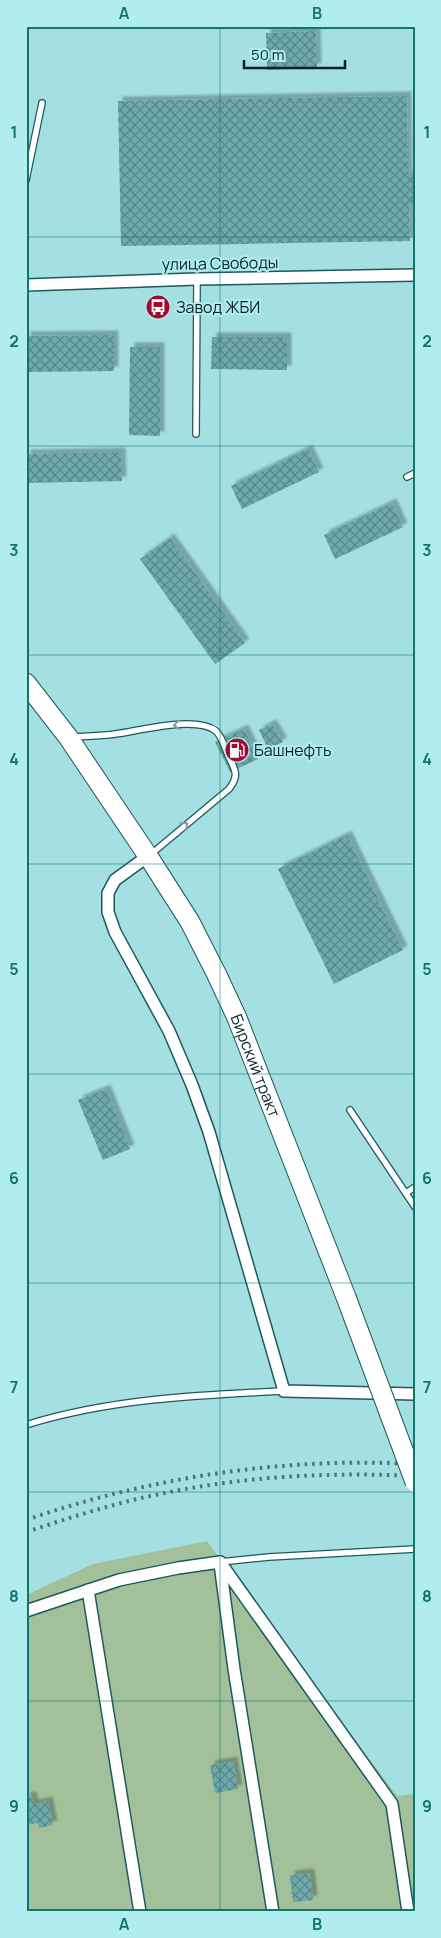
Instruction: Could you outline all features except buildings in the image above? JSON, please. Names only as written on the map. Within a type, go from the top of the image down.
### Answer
[{"type":"main road","name":"Бирский тракт","points":[[26,683],[68,738],[148,856],[190,922],[216,973],[233,1011],[346,1297],[415,1482]]},
{"type":"street","name":"улица Свободы","points":[[26,285],[197,279],[415,275]]},
{"type":"street","points":[[148,856],[115,880],[108,893],[108,912],[115,932],[168,1031],[203,1116],[225,1182],[284,1391],[415,1394]]},
{"type":"street","points":[[26,1611],[119,1580],[220,1562]]},
{"type":"street","points":[[220,1562],[234,1669],[273,1912]]},
{"type":"street","points":[[220,1562],[392,1804],[408,1912]]},
{"type":"street","points":[[88,1590],[140,1912]]},
{"type":"lane","points":[[26,180],[42,103]]},
{"type":"lane","points":[[196,434],[197,279]]},
{"type":"lane","points":[[407,477],[415,473]]},
{"type":"lane","points":[[68,738],[191,724],[206,726],[215,730],[220,736],[236,773],[235,781],[229,789],[148,856]]},
{"type":"lane","points":[[350,1110],[415,1207]]},
{"type":"lane","points":[[406,1193],[415,1187]]},
{"type":"lane","points":[[26,1425],[92,1409],[144,1401],[220,1394],[284,1391]]},
{"type":"lane","points":[[220,1562],[269,1557],[415,1549]]},
{"type":"green space","points":[[207,1541],[397,1796],[415,1794],[415,1912],[26,1912],[26,1595],[93,1564]]},
{"type":"railway","points":[[26,1520],[121,1492],[218,1473],[316,1464],[415,1464]]},
{"type":"railway","points":[[26,1532],[130,1501],[196,1487],[258,1479],[321,1475],[415,1476]]},
{"type":"place","name":"Завод ЖБИ","points":[[158,307]]},
{"type":"place","name":"Башнефть","points":[[237,750]]}]
